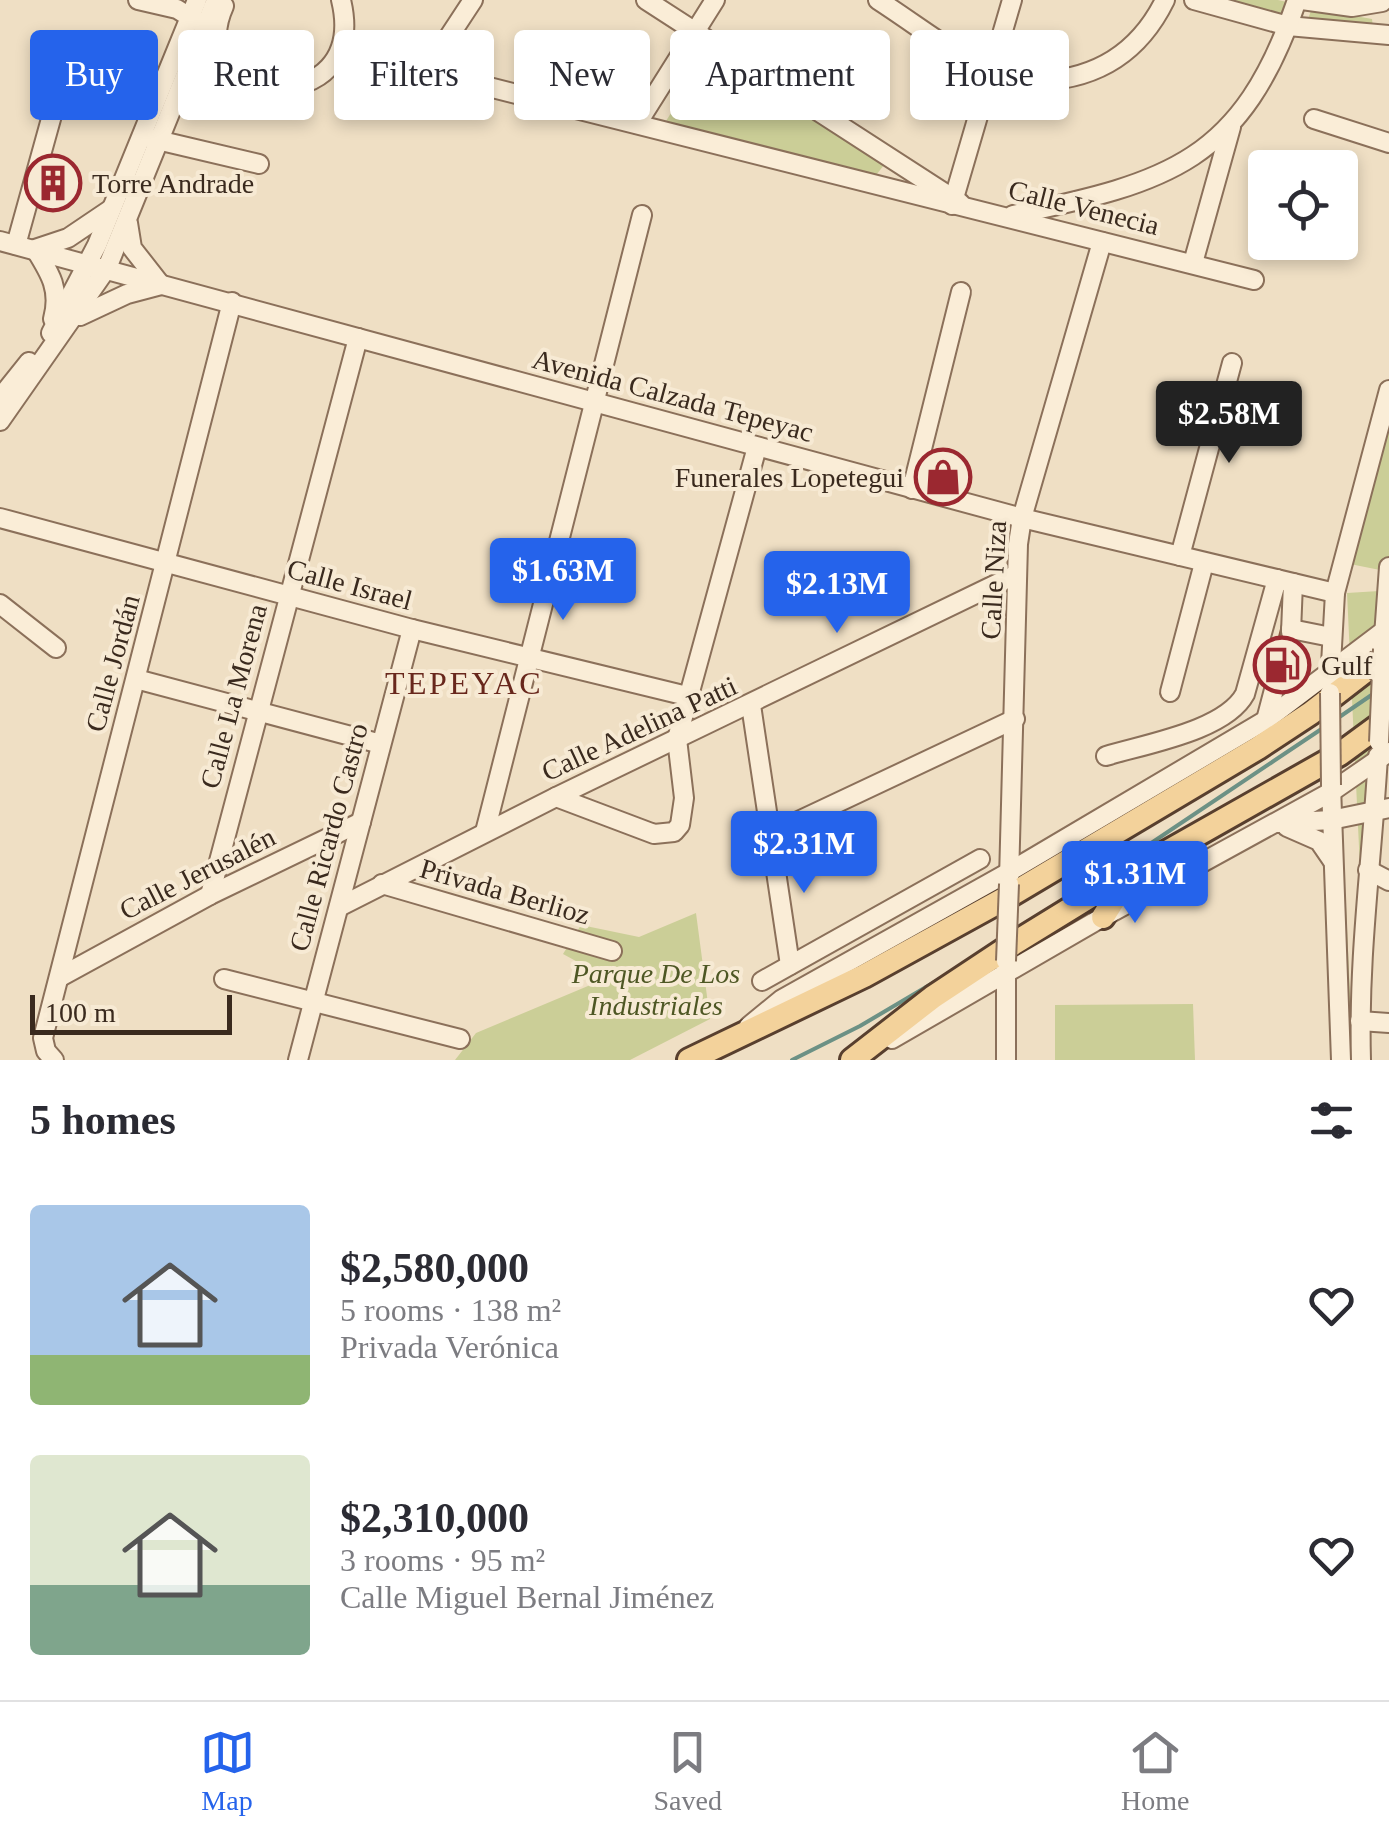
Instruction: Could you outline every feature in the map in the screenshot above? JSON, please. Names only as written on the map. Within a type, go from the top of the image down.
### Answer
[{"type":"main road","points":[[690,1060],[864,976],[1021,889],[1311,713],[1385,647]]},
{"type":"main road","points":[[1103,917],[1115,898],[1136,881],[1309,781],[1389,718]]},
{"type":"main road","points":[[854,1058],[933,997],[1030,934],[1340,754]]},
{"type":"street","points":[[138,0],[205,12]]},
{"type":"street","points":[[0,420],[72,322],[119,213],[141,135],[205,12],[227,0]]},
{"type":"street","points":[[341,0],[345,30]]},
{"type":"street","points":[[453,30],[473,0]]},
{"type":"street","points":[[646,0],[692,30]]},
{"type":"street","points":[[696,30],[716,0]]},
{"type":"street","points":[[878,0],[924,30]]},
{"type":"street","points":[[1003,30],[1012,0]]},
{"type":"street","points":[[1069,79],[1095,72],[1137,42],[1164,0]]},
{"type":"street","points":[[1194,0],[1288,26],[1389,35]]},
{"type":"street","points":[[1008,216],[1120,191],[1191,157],[1230,127],[1262,82],[1299,0],[1352,7],[1384,5]]},
{"type":"street","points":[[205,12],[226,65],[238,76],[264,86],[288,87],[310,82],[334,64]]},
{"type":"street","points":[[47,339],[56,293],[49,270],[35,250],[119,213],[160,142],[205,12]]},
{"type":"street","points":[[637,124],[670,72]]},
{"type":"street","name":"Calle Venecia","points":[[494,90],[956,202],[1254,280]]},
{"type":"street","points":[[1314,119],[1389,144]]},
{"type":"street","points":[[8,243],[48,120]]},
{"type":"street","points":[[830,120],[956,202],[978,120]]},
{"type":"street","points":[[1193,263],[1230,127]]},
{"type":"street","points":[[141,135],[259,164]]},
{"type":"street","points":[[72,322],[110,300],[160,285],[132,248],[119,213]]},
{"type":"street","points":[[485,832],[642,216]]},
{"type":"street","name":"Calle Niza","points":[[1006,1060],[1022,518],[1102,242]]},
{"type":"street","name":"Avenida Calzada Tepeyac","points":[[8,243],[1022,518],[1335,592]]},
{"type":"street","points":[[0,398],[98,266]]},
{"type":"street","points":[[912,489],[961,292]]},
{"type":"street","name":"Calle Jordán","points":[[54,1060],[46,1051],[43,1038],[232,302]]},
{"type":"street","name":"Calle La Morena","points":[[210,895],[358,338]]},
{"type":"street","points":[[1180,556],[1232,363]]},
{"type":"street","points":[[1341,1060],[1331,820],[1330,683],[1335,592],[1389,390]]},
{"type":"street","points":[[556,797],[654,834],[663,836],[680,825],[684,798],[676,738],[757,447]]},
{"type":"street","name":"Calle Israel","points":[[1,523],[687,696]]},
{"type":"street","points":[[1170,692],[1204,563]]},
{"type":"street","points":[[1361,1060],[1363,919],[1369,862],[1382,810],[1388,572]]},
{"type":"street","name":"Calle Adelina Patti","points":[[339,907],[676,738],[1018,574]]},
{"type":"street","points":[[1285,581],[1291,631],[1332,637]]},
{"type":"street","points":[[1106,756],[1214,722],[1239,706],[1285,581]]},
{"type":"street","points":[[0,604],[56,648]]},
{"type":"street","name":"Calle Ricardo Castro","points":[[298,1060],[412,629]]},
{"type":"street","points":[[738,1037],[782,999],[1009,878],[1330,683],[1359,656],[1385,647]]},
{"type":"street","points":[[1359,656],[1385,647]]},
{"type":"street","points":[[136,679],[381,744]]},
{"type":"street","points":[[1266,720],[1276,682]]},
{"type":"street","points":[[751,705],[790,965]]},
{"type":"street","points":[[771,834],[1015,718]]},
{"type":"street","points":[[854,1058],[1006,967],[1272,824],[1382,752]]},
{"type":"street","points":[[1272,824],[1331,820],[1382,810]]},
{"type":"street","name":"Calle Jerusalén","points":[[60,977],[210,895],[361,822]]},
{"type":"street","points":[[1272,824],[1310,834],[1325,847],[1332,860]]},
{"type":"street","points":[[762,981],[980,859]]},
{"type":"street","points":[[1369,862],[1389,860]]},
{"type":"street","points":[[1369,862],[1389,880]]},
{"type":"street","name":"Privada Berlioz","points":[[382,884],[612,951]]},
{"type":"street","points":[[224,979],[460,1039]]},
{"type":"street","points":[[1360,1021],[1389,1023]]},
{"type":"green space","points":[[1220,0],[1278,0],[1287,2],[1281,17]]},
{"type":"green space","points":[[1312,8],[1372,19],[1373,28],[1308,19]]},
{"type":"green space","points":[[670,115],[670,120],[816,120],[884,165],[873,179],[663,126]]},
{"type":"green space","points":[[1389,430],[1389,556],[1385,571],[1350,564]]},
{"type":"green space","points":[[1379,591],[1368,999],[1354,988],[1360,868],[1347,593]]},
{"type":"green space","points":[[1341,906],[1346,906],[1353,1060],[1347,1060]]},
{"type":"green space","name":"Parque De Los Industriales","points":[[696,913],[710,1019],[630,1060],[455,1060],[476,1033],[607,978],[563,954],[581,925],[639,937]]},
{"type":"green space","points":[[1193,1004],[1195,1060],[1055,1060],[1055,1005]]},
{"type":"building","name":"Torre Andrade","points":[[44,156],[66,161],[65,168],[75,172],[67,193],[61,190],[57,197],[50,195],[48,199],[33,194]]},
{"type":"building","name":"Gulf","points":[[1281,630],[1301,635],[1288,685],[1268,680]]},
{"type":"waterway","points":[[1335,720],[1373,694]]},
{"type":"waterway","points":[[1090,884],[1323,728]]},
{"type":"waterway","points":[[792,1060],[943,977]]},
{"type":"tunnel","points":[[1276,682],[1291,632]]},
{"type":"place","name":"Torre Andrade","points":[[53,183]]},
{"type":"place","name":"Funerales Lopetegui","points":[[943,477]]},
{"type":"place","name":"Gulf","points":[[1282,665]]},
{"type":"district","name":"TEPEYAC","points":[[464,683]]}]
